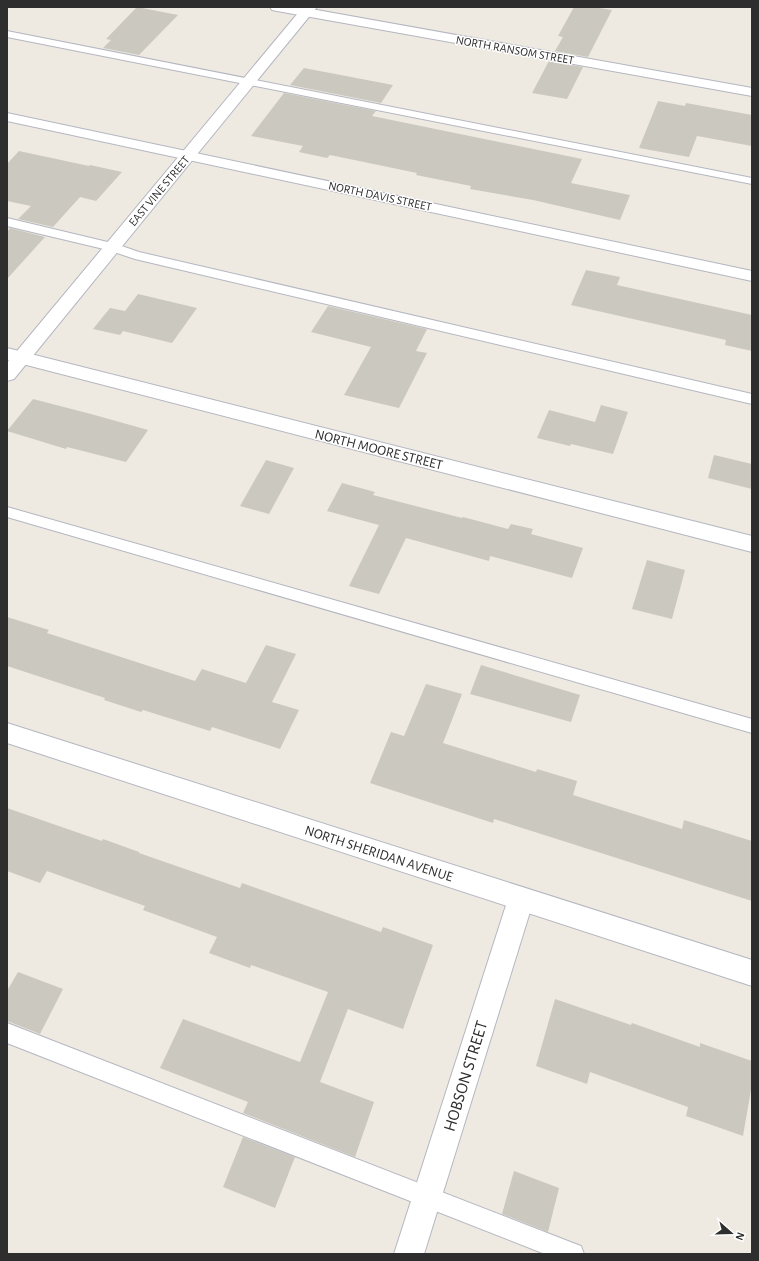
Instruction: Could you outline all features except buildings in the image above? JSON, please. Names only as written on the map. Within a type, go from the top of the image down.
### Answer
[{"type":"street","name":"NORTH RANSOM STREET","points":[[277,7],[308,10],[752,92]]},
{"type":"street","name":"EAST VINE STREET","points":[[7,375],[14,356],[112,247],[308,10]]},
{"type":"street","name":"NORTH DAVIS STREET","points":[[7,117],[752,276]]},
{"type":"street","name":"NORTH MOORE STREET","points":[[14,356],[752,544]]},
{"type":"street","name":"NORTH SHERIDAN AVENUE","points":[[7,733],[752,973]]},
{"type":"street","name":"HOBSON STREET","points":[[409,1254],[521,899]]},
{"type":"lane","points":[[7,34],[752,181]]},
{"type":"lane","points":[[7,222],[112,247],[135,255],[752,399]]},
{"type":"lane","points":[[7,512],[752,726]]},
{"type":"lane","points":[[7,1033],[572,1254]]}]
